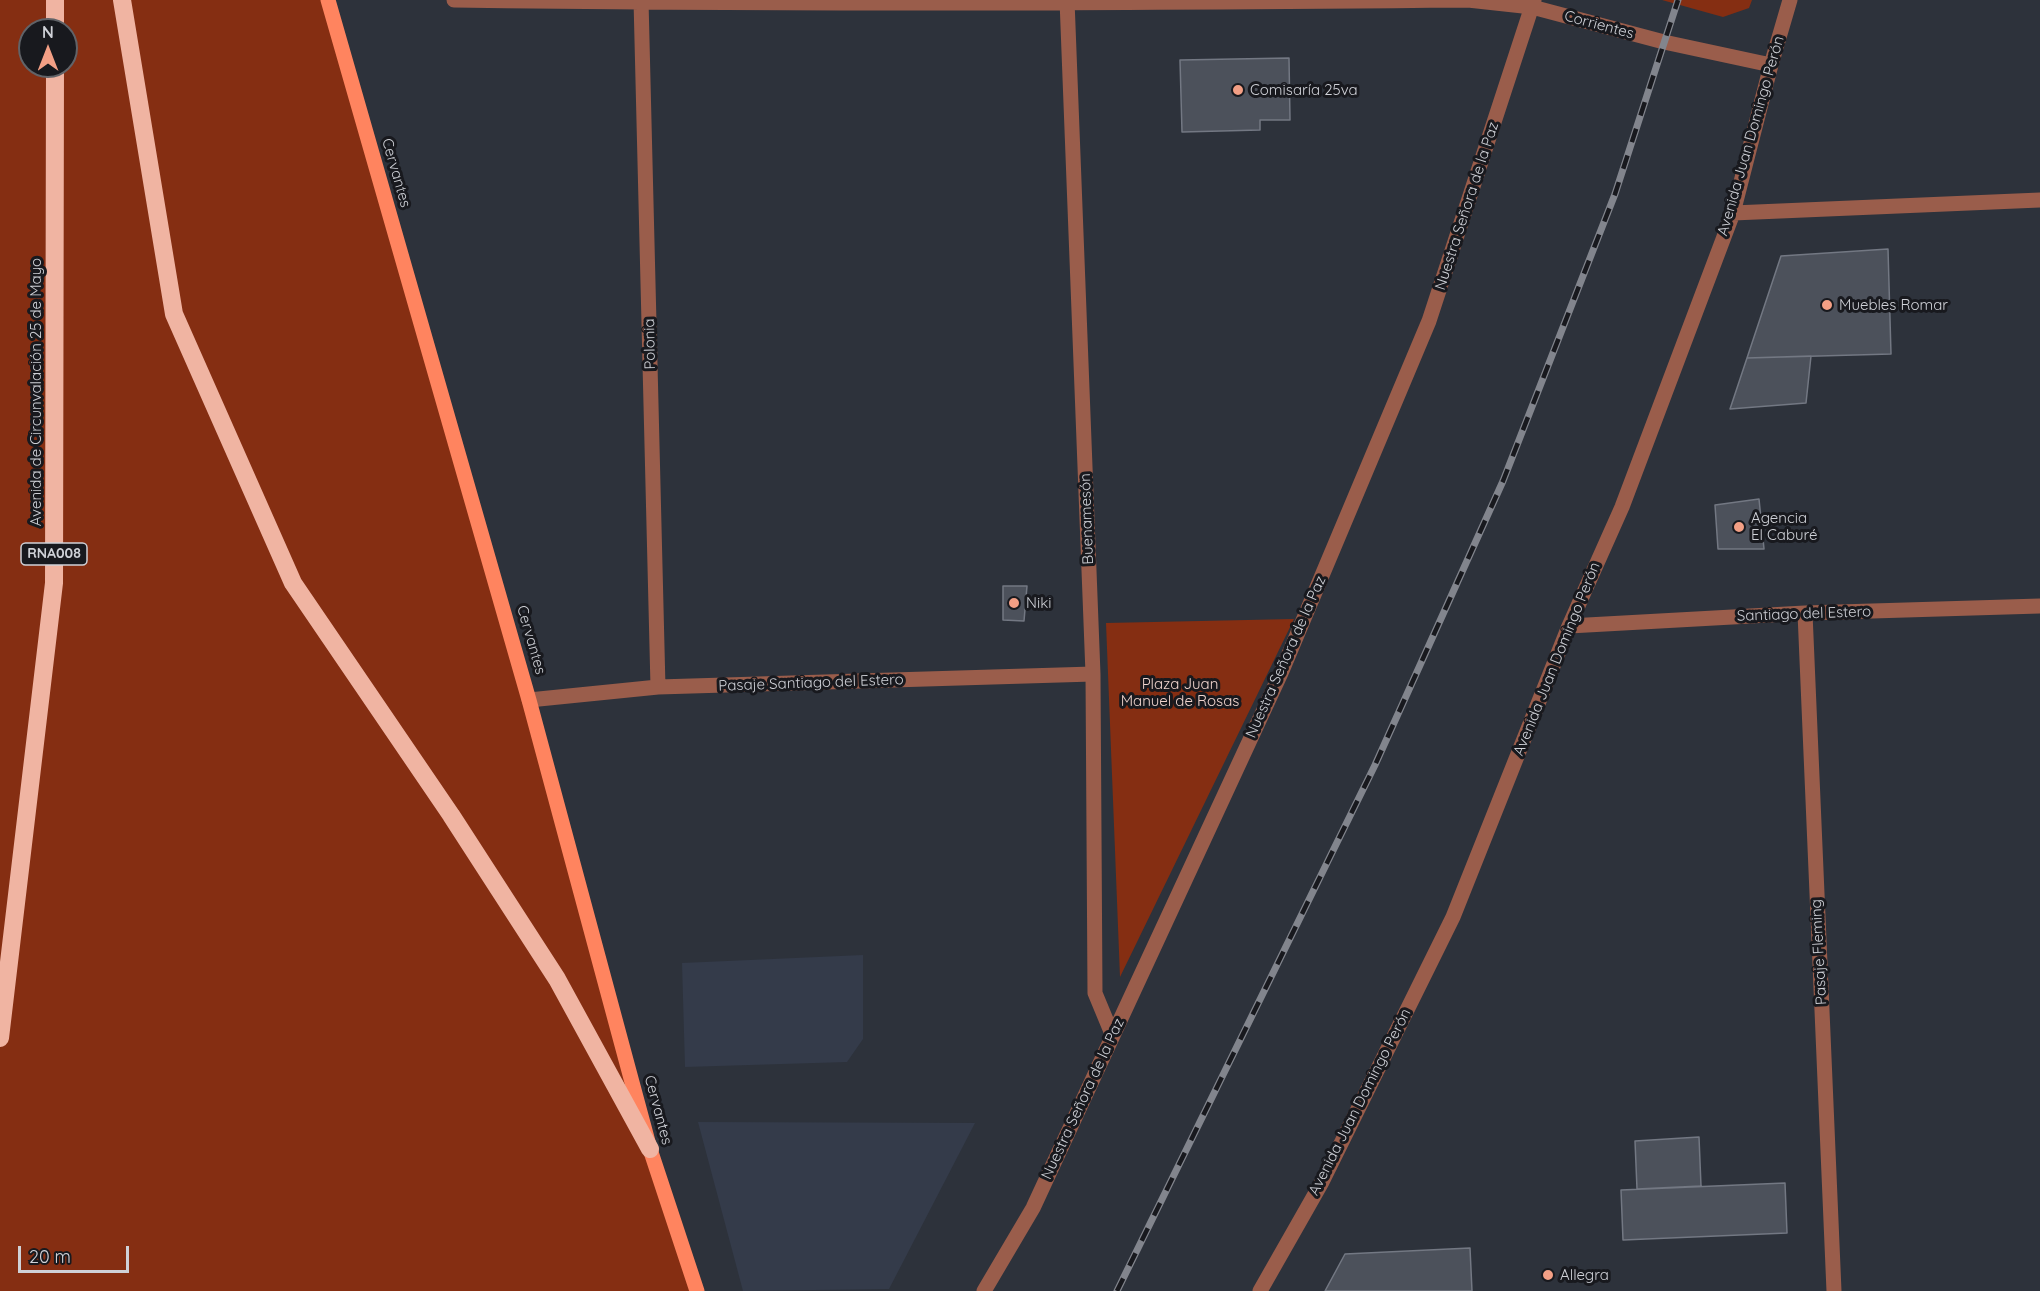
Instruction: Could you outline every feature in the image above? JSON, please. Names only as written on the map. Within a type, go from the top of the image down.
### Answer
[{"type":"highway","points":[[55,0],[55,18]]},
{"type":"highway","points":[[122,0],[174,314],[293,583],[451,814],[557,979],[650,1149]]},
{"type":"highway","name":"Avenida de Circunvalación 25 de Mayo","points":[[0,1038],[54,583],[55,78]]},
{"type":"main road","name":"Cervantes","points":[[328,0],[529,700],[650,1149],[697,1291]]},
{"type":"street","name":"Corrientes","points":[[453,0],[641,2],[1468,0],[1533,4],[1664,42],[1771,65]]},
{"type":"street","name":"Avenida Juan Domingo Perón","points":[[1260,1291],[1322,1182],[1453,917],[1569,626],[1622,507],[1733,213],[1790,0]]},
{"type":"street","name":"Polonia","points":[[641,2],[658,687]]},
{"type":"street","name":"Buenamesón","points":[[1067,2],[1093,675],[1095,993],[1112,1034]]},
{"type":"street","name":"Nuestra Señora de la Paz","points":[[984,1291],[1033,1208],[1281,673],[1429,321],[1533,4]]},
{"type":"street","points":[[1733,213],[2040,200]]},
{"type":"street","name":"Santiago del Estero","points":[[1569,626],[1804,613],[2040,606]]},
{"type":"street","name":"Pasaje Fleming","points":[[1804,613],[1834,1291]]},
{"type":"street","name":"Pasaje Santiago del Estero","points":[[529,700],[658,687],[1093,675]]},
{"type":"shaded area","points":[[863,955],[863,1039],[847,1062],[685,1067],[682,963]]},
{"type":"shaded area","points":[[698,1122],[975,1123],[889,1289],[743,1291]]},
{"type":"green space","points":[[0,0],[328,0],[697,1291],[0,1291]]},
{"type":"green space","points":[[1662,0],[1752,0],[1749,8],[1723,17]]},
{"type":"green space","name":"Plaza Juan Manuel de Rosas","points":[[1294,619],[1120,977],[1106,623]]},
{"type":"building","points":[[1289,58],[1290,120],[1260,120],[1260,130],[1182,132],[1180,60]]},
{"type":"building","name":"Muebles Romar","points":[[1888,249],[1891,354],[1747,358],[1781,256]]},
{"type":"building","points":[[1811,356],[1806,403],[1730,409],[1747,358]]},
{"type":"building","name":"Agencia El Caburé","points":[[1759,499],[1764,549],[1718,549],[1715,505]]},
{"type":"building","name":"Niki","points":[[1003,586],[1027,586],[1024,621],[1003,620]]},
{"type":"building","points":[[1699,1137],[1701,1186],[1637,1189],[1635,1141]]},
{"type":"building","points":[[1785,1183],[1787,1233],[1623,1240],[1621,1190]]},
{"type":"building","points":[[1470,1248],[1472,1291],[1325,1291],[1345,1254]]},
{"type":"railway","points":[[1117,1291],[1375,765],[1503,481],[1615,194],[1678,0]]},
{"type":"place","name":"Comisaría 25va","points":[[1238,90]]},
{"type":"place","name":"Muebles Romar","points":[[1827,305]]},
{"type":"place","name":"Agencia El Caburé","points":[[1739,527]]},
{"type":"place","name":"Niki","points":[[1014,603]]},
{"type":"place","name":"Allegra","points":[[1548,1275]]}]
